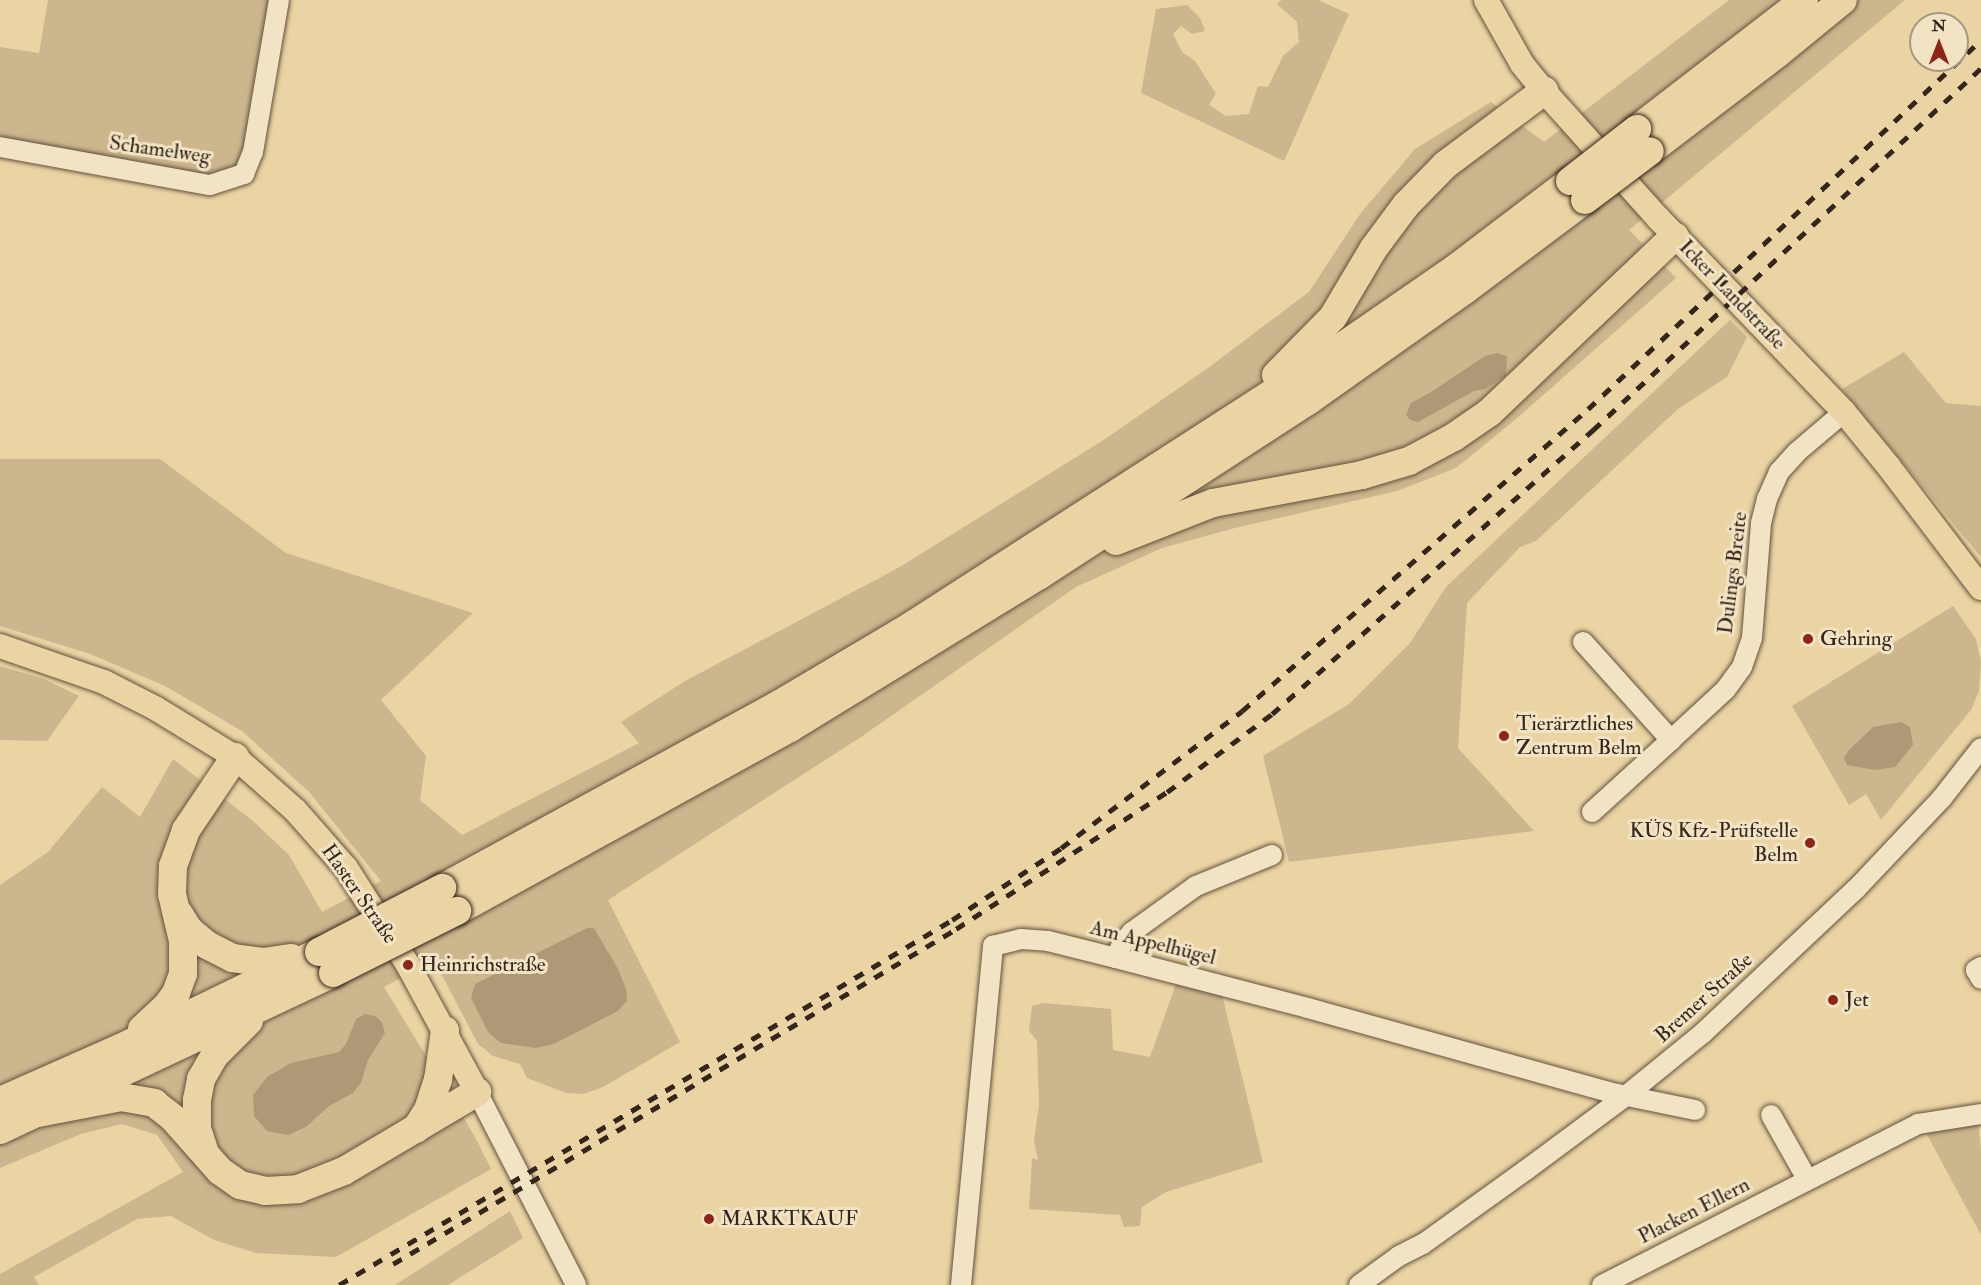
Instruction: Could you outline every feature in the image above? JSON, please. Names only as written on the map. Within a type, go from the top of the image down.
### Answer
[{"type":"highway","points":[[1644,140],[1804,0]]},
{"type":"highway","points":[[450,900],[911,626],[1295,379],[1456,268],[1578,190],[1644,140],[1843,0]]},
{"type":"highway","points":[[1243,412],[1333,317],[1374,248],[1406,205],[1445,165],[1544,91]]},
{"type":"highway","points":[[0,1101],[326,962],[790,728],[1040,575],[1308,401],[1466,290],[1578,190]]},
{"type":"highway","points":[[1040,575],[1122,538],[1213,503],[1362,475],[1409,462],[1454,437],[1490,412],[1675,236]]},
{"type":"highway","points":[[120,1048],[156,1017],[176,993],[183,974],[183,941],[172,894],[173,866],[186,831],[235,757]]},
{"type":"highway","points":[[176,910],[189,930],[207,945],[232,958],[263,962],[326,962]]},
{"type":"highway","points":[[206,1155],[197,1128],[197,1100],[201,1079],[215,1055],[264,1007],[326,962]]},
{"type":"highway","points":[[0,1130],[264,1007]]},
{"type":"highway","points":[[416,1129],[428,1110],[438,1080],[445,1030]]},
{"type":"highway","points":[[38,1113],[121,1097],[154,1103],[173,1118],[220,1171],[240,1185],[265,1191],[298,1189],[344,1171],[477,1092]]},
{"type":"main road","name":"Icker Landstraße","points":[[1486,0],[1522,64],[1544,91],[1675,236],[1844,412],[1981,588]]},
{"type":"main road","name":"Haster Straße","points":[[0,646],[104,682],[155,708],[235,757],[295,810],[346,868],[408,965],[477,1092]]},
{"type":"street","name":"Schamelweg","points":[[0,147],[210,184],[244,174],[253,152],[279,0]]},
{"type":"street","name":"Dulings Breite","points":[[1592,812],[1726,689],[1742,667],[1752,638],[1761,523],[1767,499],[1779,472],[1797,452],[1844,412]]},
{"type":"street","points":[[1583,642],[1671,740]]},
{"type":"street","name":"Bremer Straße","points":[[1359,1285],[1398,1256],[1423,1245],[1627,1095],[1703,1033],[1856,889],[1942,798],[1981,748]]},
{"type":"street","points":[[1942,798],[1981,771]]},
{"type":"street","points":[[1116,958],[1122,944],[1132,932],[1196,886],[1272,855]]},
{"type":"street","name":"Am Appelhügel","points":[[961,1285],[993,946],[1021,939],[1048,941],[1627,1095]]},
{"type":"street","points":[[1981,967],[1976,970],[1981,979]]},
{"type":"street","name":"Haster Straße","points":[[477,1092],[576,1285]]},
{"type":"street","points":[[1627,1095],[1695,1110]]},
{"type":"street","name":"Placken Ellern","points":[[1602,1285],[1918,1124],[1981,1114]]},
{"type":"street","points":[[1771,1115],[1807,1179]]},
{"type":"street","name":"Bremer Straße","points":[[1380,1285],[1406,1266],[1423,1245]]},
{"type":"shaded area","points":[[48,0],[279,0],[244,174],[210,185],[0,147],[0,47],[39,53]]},
{"type":"shaded area","points":[[1281,0],[1318,0],[1349,14],[1284,161],[1141,93],[1156,9],[1187,5],[1200,18],[1205,31],[1192,34],[1181,26],[1173,34],[1182,52],[1195,61],[1216,94],[1209,105],[1226,116],[1249,114],[1258,86],[1268,87],[1283,56],[1299,42],[1297,22],[1277,4]]},
{"type":"shaded area","points":[[1729,0],[1905,0],[1629,230],[1676,278],[1516,419],[1456,468],[1397,491],[1235,528],[1162,548],[1076,587],[861,737],[608,900],[680,1042],[603,1087],[584,1094],[566,1093],[527,1078],[520,1064],[493,1056],[478,1044],[434,960],[384,987],[474,1135],[491,1169],[336,1257],[256,1253],[214,1240],[171,1216],[137,1219],[34,1277],[39,1285],[0,1285],[0,1274],[183,1172],[157,1135],[122,1124],[81,1134],[0,1168],[0,885],[48,852],[102,787],[140,817],[173,759],[253,821],[289,855],[322,912],[381,881],[309,792],[242,731],[165,686],[90,654],[0,626],[0,459],[160,459],[286,553],[473,613],[381,700],[426,756],[420,800],[462,835],[639,743],[621,722],[685,681],[898,568],[1102,441],[1208,368],[1309,292],[1360,214],[1415,149],[1491,102],[1544,142]]},
{"type":"shaded area","points":[[1730,320],[1747,337],[1727,377],[1678,409],[1536,541],[1520,547],[1467,603],[1458,748],[1534,831],[1289,862],[1263,756],[1349,704],[1410,643],[1446,587]]},
{"type":"shaded area","points":[[1904,352],[1946,403],[1981,406],[1981,557],[1842,389]]},
{"type":"shaded area","points":[[1497,353],[1507,356],[1506,375],[1485,389],[1474,391],[1418,422],[1410,420],[1406,415],[1411,403],[1485,356]]},
{"type":"shaded area","points":[[1953,606],[1976,639],[1981,662],[1979,691],[1971,710],[1881,820],[1866,794],[1849,805],[1792,706]]},
{"type":"shaded area","points":[[0,666],[44,679],[79,696],[47,741],[0,740]]},
{"type":"shaded area","points":[[1901,722],[1910,727],[1913,745],[1895,767],[1875,770],[1847,765],[1844,758],[1849,750],[1873,727]]},
{"type":"shaded area","points":[[587,928],[594,928],[618,969],[626,989],[627,1001],[618,1011],[554,1044],[536,1048],[501,1043],[488,1032],[471,998],[475,984]]},
{"type":"shaded area","points":[[1177,981],[1222,995],[1263,1162],[1166,1192],[1142,1207],[1140,1226],[1124,1227],[1120,1215],[1029,1209],[1032,1158],[1038,1160],[1034,1140],[1039,1105],[1037,1041],[1029,1031],[1032,1006],[1044,1003],[1111,1009],[1113,1050],[1150,1057]]},
{"type":"shaded area","points":[[365,1014],[375,1016],[382,1022],[385,1033],[368,1060],[361,1083],[353,1093],[329,1106],[306,1127],[288,1135],[267,1131],[254,1116],[253,1095],[267,1077],[291,1063],[339,1052],[346,1044],[356,1019]]},
{"type":"shaded area","points":[[1978,1122],[1981,1150],[1981,1235],[1925,1131]]},
{"type":"shaded area","points":[[510,1211],[523,1238],[448,1285],[395,1285]]},
{"type":"railway","points":[[339,1285],[952,920],[1061,848],[1242,711],[1588,409],[1981,40]]},
{"type":"railway","points":[[393,1264],[956,929],[1167,792],[1272,714],[1593,430],[1981,68]]},
{"type":"place","name":"Gehring","points":[[1808,639]]},
{"type":"place","name":"Tierärztliches Zentrum Belm","points":[[1504,736]]},
{"type":"place","name":"KÜS Kfz-Prüfstelle Belm","points":[[1810,843]]},
{"type":"place","name":"Heinrichstraße","points":[[408,965]]},
{"type":"place","name":"Jet","points":[[1833,1000]]},
{"type":"place","name":"MARKTKAUF","points":[[709,1219]]}]
